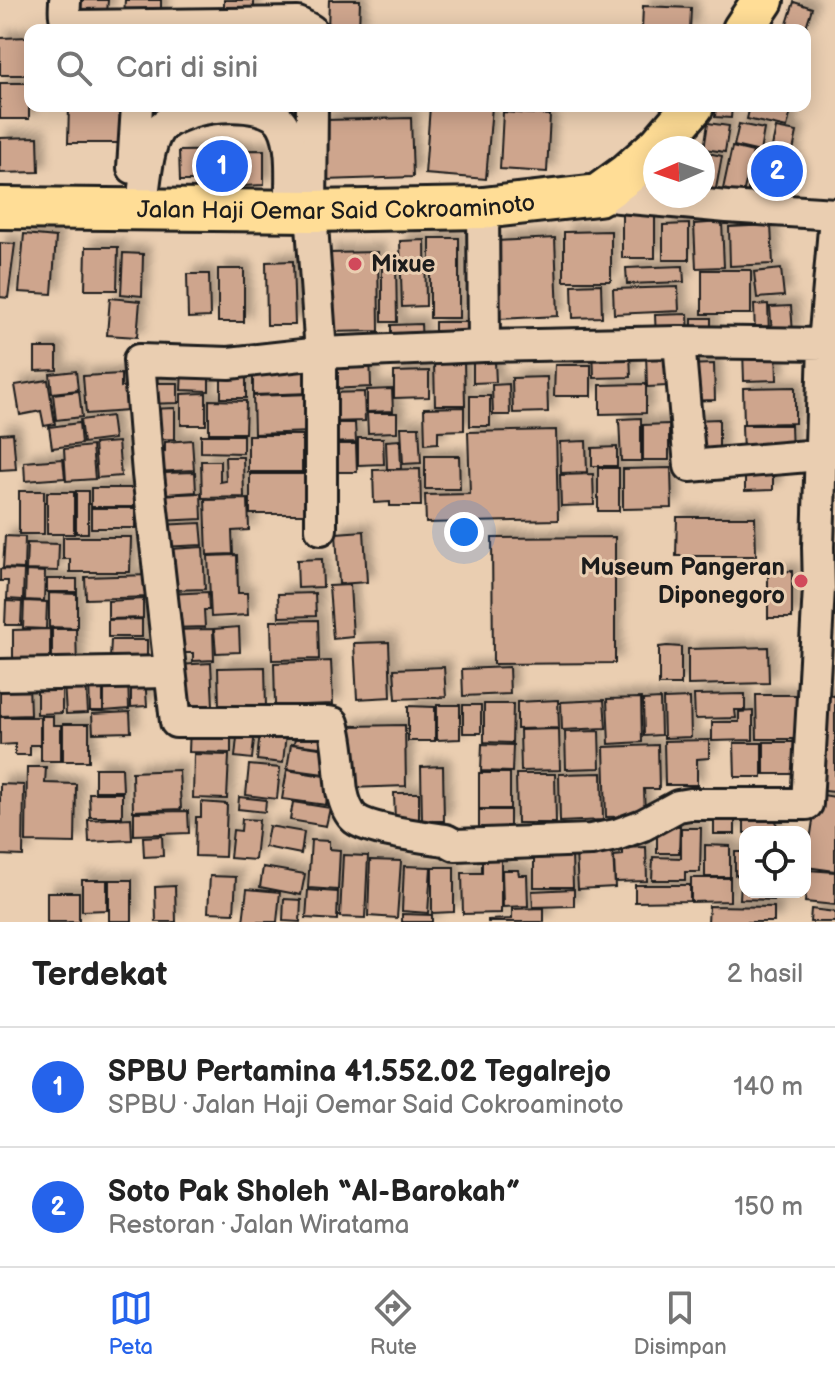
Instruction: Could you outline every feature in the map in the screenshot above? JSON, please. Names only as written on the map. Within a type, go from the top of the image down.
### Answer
[{"type":"main road","points":[[747,24],[763,0]]},
{"type":"main road","points":[[667,136],[688,112]]},
{"type":"main road","points":[[598,195],[643,160]]},
{"type":"main road","name":"Jalan Haji Oemar Said Cokroaminoto","points":[[0,208],[301,211],[483,208],[598,195]]},
{"type":"street","points":[[154,24],[200,12],[300,24]]},
{"type":"street","points":[[71,13],[127,24]]},
{"type":"street","points":[[136,210],[137,112]]},
{"type":"street","points":[[136,210],[153,140],[163,125],[191,112]]},
{"type":"street","points":[[266,112],[281,122],[289,148],[321,353],[321,529]]},
{"type":"street","points":[[301,211],[311,112]]},
{"type":"street","points":[[598,195],[835,215],[824,344],[820,455],[828,488],[826,543],[819,588],[825,687],[807,804],[690,804],[665,811],[630,830],[591,840],[455,845],[446,840],[371,826],[357,820],[344,801],[333,723],[176,722],[148,474],[139,360],[229,363],[321,353],[484,346],[679,342],[824,344]]},
{"type":"street","points":[[483,208],[484,346]]},
{"type":"street","points":[[679,342],[690,466],[820,455]]},
{"type":"street","points":[[0,675],[169,672]]},
{"type":"building","points":[[73,0],[108,0],[107,13],[73,11]]},
{"type":"building","points":[[125,0],[161,0],[161,15],[124,15]]},
{"type":"building","points":[[224,0],[254,0],[254,12],[224,12]]},
{"type":"building","points":[[329,0],[360,0],[359,24],[328,24]]},
{"type":"building","points":[[794,2],[812,8],[807,24],[787,24]]},
{"type":"building","points":[[643,6],[691,8],[690,24],[642,24]]},
{"type":"building","points":[[24,37],[24,75],[0,75],[0,38]]},
{"type":"building","points":[[0,83],[24,83],[24,112],[29,112],[29,119],[0,119]]},
{"type":"building","points":[[69,112],[121,112],[121,143],[68,143]]},
{"type":"building","points":[[430,112],[492,112],[486,179],[425,174]]},
{"type":"building","points":[[503,112],[550,115],[547,172],[500,169]]},
{"type":"building","points":[[715,112],[732,112],[731,118],[715,117]]},
{"type":"building","points":[[749,112],[791,112],[787,128],[747,119]]},
{"type":"building","points":[[411,118],[413,177],[326,180],[324,120]]},
{"type":"building","points":[[708,123],[729,126],[725,152],[715,151],[715,136],[706,136]]},
{"type":"building","points":[[739,124],[764,129],[760,152],[734,146]]},
{"type":"building","points":[[776,128],[797,132],[791,160],[770,156]]},
{"type":"building","points":[[38,137],[39,172],[0,173],[0,138]]},
{"type":"building","points":[[732,147],[753,152],[743,194],[723,189]]},
{"type":"building","points":[[264,150],[264,185],[242,186],[242,181],[180,181],[179,151]]},
{"type":"building","points":[[755,154],[776,159],[768,194],[748,190]]},
{"type":"building","points":[[715,155],[722,156],[715,194]]},
{"type":"building","points":[[622,214],[655,215],[655,258],[622,258]]},
{"type":"building","points":[[722,222],[724,267],[696,268],[694,224]]},
{"type":"building","points":[[689,224],[689,260],[663,260],[663,225]]},
{"type":"building","points":[[771,225],[773,264],[730,266],[729,227]]},
{"type":"building","points":[[611,231],[611,281],[564,281],[564,232]]},
{"type":"building","points":[[24,234],[56,237],[52,294],[19,292]]},
{"type":"building","points":[[430,238],[459,238],[459,318],[430,318]]},
{"type":"building","points":[[555,238],[558,316],[499,319],[496,241]]},
{"type":"building","points":[[425,240],[426,306],[402,307],[400,241]]},
{"type":"building","points":[[0,243],[15,244],[8,298],[0,297]]},
{"type":"building","points":[[86,247],[118,247],[117,290],[85,290]]},
{"type":"building","points":[[378,252],[379,331],[329,332],[328,253]]},
{"type":"building","points":[[123,253],[143,254],[142,296],[121,294]]},
{"type":"building","points":[[293,261],[295,325],[267,325],[266,262]]},
{"type":"building","points":[[396,263],[397,322],[382,322],[382,264]]},
{"type":"building","points":[[683,266],[684,282],[627,284],[626,268]]},
{"type":"building","points":[[218,269],[244,269],[244,322],[218,322]]},
{"type":"building","points":[[781,269],[784,296],[757,298],[754,272]]},
{"type":"building","points":[[702,270],[751,270],[751,314],[702,314]]},
{"type":"building","points":[[187,274],[209,274],[210,317],[188,318]]},
{"type":"building","points":[[601,284],[602,317],[573,318],[572,285]]},
{"type":"building","points":[[678,287],[679,311],[614,314],[613,289]]},
{"type":"building","points":[[110,298],[140,301],[137,337],[107,335]]},
{"type":"building","points":[[768,304],[769,334],[755,335],[754,305]]},
{"type":"building","points":[[791,306],[793,333],[772,334],[770,307]]},
{"type":"building","points":[[688,314],[689,337],[656,339],[655,315]]},
{"type":"building","points":[[692,318],[711,318],[711,338],[692,338]]},
{"type":"building","points":[[435,322],[469,322],[467,341],[435,342]]},
{"type":"building","points":[[421,324],[422,343],[391,345],[391,325]]},
{"type":"building","points":[[593,345],[630,353],[631,377],[594,378]]},
{"type":"building","points":[[35,348],[57,348],[57,370],[35,371]]},
{"type":"building","points":[[776,349],[777,380],[744,381],[743,350]]},
{"type":"building","points":[[666,352],[668,386],[647,387],[646,353]]},
{"type":"building","points":[[370,354],[371,387],[329,389],[327,356]]},
{"type":"building","points":[[464,361],[465,405],[435,405],[434,362]]},
{"type":"building","points":[[473,362],[495,362],[496,382],[473,383]]},
{"type":"building","points":[[714,364],[715,400],[685,401],[684,365]]},
{"type":"building","points":[[555,365],[591,365],[591,396],[554,396]]},
{"type":"building","points":[[221,367],[246,375],[246,398],[221,398]]},
{"type":"building","points":[[311,368],[311,393],[253,395],[253,369]]},
{"type":"building","points":[[76,371],[78,390],[52,393],[50,374]]},
{"type":"building","points":[[182,371],[209,372],[209,391],[181,390]]},
{"type":"building","points":[[429,371],[429,397],[394,398],[394,372]]},
{"type":"building","points":[[121,374],[121,387],[126,386],[128,411],[86,414],[83,376]]},
{"type":"building","points":[[547,377],[548,412],[513,413],[512,378]]},
{"type":"building","points":[[48,380],[55,424],[44,426],[41,411],[20,415],[15,385]]},
{"type":"building","points":[[144,383],[178,383],[178,403],[144,404]]},
{"type":"building","points":[[509,384],[510,415],[493,415],[492,385]]},
{"type":"building","points":[[646,384],[646,413],[600,414],[600,385]]},
{"type":"building","points":[[795,387],[795,423],[744,424],[743,388]]},
{"type":"building","points":[[392,389],[393,411],[367,412],[367,390]]},
{"type":"building","points":[[79,391],[82,417],[56,420],[53,394]]},
{"type":"building","points":[[364,392],[365,421],[330,422],[329,393]]},
{"type":"building","points":[[206,393],[206,425],[181,425],[181,394]]},
{"type":"building","points":[[311,394],[312,432],[254,434],[253,396]]},
{"type":"building","points":[[470,396],[490,396],[490,426],[470,426]]},
{"type":"building","points":[[209,400],[246,401],[245,433],[209,433]]},
{"type":"building","points":[[464,407],[464,430],[438,431],[438,443],[425,444],[424,408]]},
{"type":"building","points":[[175,408],[175,439],[149,440],[149,409]]},
{"type":"building","points":[[367,413],[397,413],[397,432],[368,433]]},
{"type":"building","points":[[111,416],[114,439],[83,443],[80,420]]},
{"type":"building","points":[[641,418],[641,461],[621,461],[619,419]]},
{"type":"building","points":[[719,419],[719,459],[692,459],[692,420]]},
{"type":"building","points":[[79,423],[81,444],[52,448],[49,427]]},
{"type":"building","points":[[328,423],[355,423],[356,442],[328,443]]},
{"type":"building","points":[[669,424],[669,460],[643,460],[643,425]]},
{"type":"building","points":[[742,425],[791,425],[792,455],[743,455]]},
{"type":"building","points":[[401,427],[419,427],[421,463],[403,464]]},
{"type":"building","points":[[556,430],[558,520],[426,523],[425,495],[470,494],[468,432]]},
{"type":"building","points":[[13,433],[16,469],[0,470],[0,434]]},
{"type":"building","points":[[201,435],[243,435],[243,453],[201,452]]},
{"type":"building","points":[[248,435],[302,435],[302,472],[248,472]]},
{"type":"building","points":[[358,438],[383,438],[384,464],[358,465]]},
{"type":"building","points":[[192,440],[194,470],[153,472],[152,452],[165,451],[165,442]]},
{"type":"building","points":[[400,440],[401,469],[387,469],[386,441]]},
{"type":"building","points":[[586,441],[587,472],[561,473],[560,442]]},
{"type":"building","points":[[118,442],[121,476],[97,478],[94,444]]},
{"type":"building","points":[[336,444],[356,444],[357,472],[336,472]]},
{"type":"building","points":[[92,446],[95,479],[66,481],[64,449]]},
{"type":"building","points":[[617,447],[617,466],[592,466],[592,448]]},
{"type":"building","points":[[425,456],[459,456],[460,489],[425,489]]},
{"type":"building","points":[[225,457],[243,457],[244,497],[202,498],[201,461],[220,461],[220,482],[226,481]]},
{"type":"building","points":[[63,459],[65,478],[25,481],[24,462]]},
{"type":"building","points":[[598,468],[619,468],[619,511],[598,511]]},
{"type":"building","points":[[671,468],[672,508],[623,509],[623,469]]},
{"type":"building","points":[[420,469],[421,506],[374,503],[373,470]]},
{"type":"building","points":[[773,470],[773,490],[745,491],[745,471]]},
{"type":"building","points":[[195,472],[196,492],[165,494],[164,473]]},
{"type":"building","points":[[250,474],[315,474],[315,514],[250,514]]},
{"type":"building","points":[[593,474],[594,505],[561,506],[560,475]]},
{"type":"building","points":[[91,488],[135,488],[134,507],[91,507]]},
{"type":"building","points":[[19,491],[44,491],[44,534],[19,534]]},
{"type":"building","points":[[76,491],[88,491],[88,533],[76,533]]},
{"type":"building","points":[[47,492],[74,492],[74,534],[47,534]]},
{"type":"building","points":[[201,493],[202,519],[160,521],[159,495]]},
{"type":"building","points":[[248,499],[249,530],[232,531],[233,554],[207,555],[205,500]]},
{"type":"building","points":[[91,508],[135,508],[135,528],[91,528]]},
{"type":"building","points":[[677,517],[755,517],[756,556],[676,556]]},
{"type":"building","points":[[201,523],[203,545],[161,547],[159,525]]},
{"type":"building","points":[[364,531],[367,582],[339,584],[336,533]]},
{"type":"building","points":[[5,536],[25,537],[24,569],[3,568]]},
{"type":"building","points":[[63,537],[131,537],[130,572],[70,572],[70,559],[63,559]]},
{"type":"building","points":[[615,537],[615,663],[493,664],[492,538]]},
{"type":"building","points":[[27,543],[59,544],[58,571],[26,570]]},
{"type":"building","points":[[203,547],[205,589],[172,590],[170,549]]},
{"type":"building","points":[[237,555],[238,593],[247,593],[248,615],[211,617],[208,556]]},
{"type":"building","points":[[322,559],[323,587],[298,588],[297,560]]},
{"type":"building","points":[[0,569],[24,570],[23,600],[7,599],[8,581],[0,581]]},
{"type":"building","points":[[26,571],[45,572],[44,601],[25,600]]},
{"type":"building","points":[[792,571],[792,618],[768,618],[768,572]]},
{"type":"building","points":[[150,575],[150,597],[86,599],[85,577]]},
{"type":"building","points":[[47,579],[77,579],[77,592],[47,592]]},
{"type":"building","points":[[350,585],[353,637],[333,639],[329,586]]},
{"type":"building","points":[[208,592],[209,610],[204,610],[205,627],[170,628],[169,594]]},
{"type":"building","points":[[49,593],[77,594],[77,628],[49,627]]},
{"type":"building","points":[[315,593],[316,616],[279,617],[278,594]]},
{"type":"building","points":[[143,599],[143,618],[108,619],[108,601]]},
{"type":"building","points":[[6,601],[22,602],[21,625],[5,625]]},
{"type":"building","points":[[24,601],[47,602],[46,629],[23,628]]},
{"type":"building","points":[[142,619],[142,637],[108,637],[108,620]]},
{"type":"building","points":[[318,620],[319,659],[272,660],[271,621]]},
{"type":"building","points":[[239,627],[240,652],[216,653],[214,629]]},
{"type":"building","points":[[50,629],[50,670],[13,671],[13,630]]},
{"type":"building","points":[[52,629],[76,629],[77,669],[52,669]]},
{"type":"building","points":[[213,629],[214,660],[193,661],[193,653],[174,653],[173,630]]},
{"type":"building","points":[[111,640],[147,640],[147,659],[110,659]]},
{"type":"building","points":[[389,642],[391,697],[357,699],[354,643]]},
{"type":"building","points":[[659,647],[681,647],[681,685],[659,685]]},
{"type":"building","points":[[768,647],[769,683],[688,685],[688,649]]},
{"type":"building","points":[[331,661],[333,704],[275,706],[274,663]]},
{"type":"building","points":[[211,663],[213,706],[180,707],[178,665]]},
{"type":"building","points":[[265,667],[266,707],[219,708],[218,668]]},
{"type":"building","points":[[444,667],[446,697],[396,699],[394,669]]},
{"type":"building","points":[[509,667],[510,694],[463,696],[462,669]]},
{"type":"building","points":[[104,677],[128,678],[129,709],[104,711]]},
{"type":"building","points":[[131,677],[145,677],[147,706],[131,707]]},
{"type":"building","points":[[103,679],[103,711],[90,711],[89,680]]},
{"type":"building","points":[[86,681],[88,713],[66,714],[64,682]]},
{"type":"building","points":[[29,682],[30,715],[0,716],[0,683]]},
{"type":"building","points":[[62,682],[62,713],[37,714],[37,683]]},
{"type":"building","points":[[745,694],[745,710],[735,710],[736,718],[695,719],[694,695]]},
{"type":"building","points":[[756,695],[805,695],[805,716],[796,717],[797,739],[757,739]]},
{"type":"building","points":[[821,695],[835,696],[835,792],[814,790]]},
{"type":"building","points":[[641,698],[642,742],[609,744],[607,699]]},
{"type":"building","points":[[690,698],[691,737],[664,738],[663,699]]},
{"type":"building","points":[[660,699],[661,735],[644,736],[643,700]]},
{"type":"building","points":[[558,700],[559,728],[517,729],[517,702]]},
{"type":"building","points":[[604,700],[606,728],[562,730],[561,702]]},
{"type":"building","points":[[484,704],[513,704],[512,743],[484,742]]},
{"type":"building","points":[[437,705],[460,705],[460,739],[437,740]]},
{"type":"building","points":[[463,705],[481,705],[481,733],[463,733]]},
{"type":"building","points":[[408,706],[435,707],[435,741],[408,741]]},
{"type":"building","points":[[753,711],[753,740],[712,741],[712,722],[739,722],[739,712]]},
{"type":"building","points":[[130,712],[131,732],[93,733],[92,714]]},
{"type":"building","points":[[41,716],[53,716],[53,725],[61,725],[61,761],[41,761]]},
{"type":"building","points":[[0,717],[40,717],[40,745],[30,745],[30,755],[15,755],[15,744],[0,745]]},
{"type":"building","points":[[297,722],[332,727],[328,748],[294,744]]},
{"type":"building","points":[[261,723],[286,733],[283,763],[257,760]]},
{"type":"building","points":[[63,724],[89,724],[89,761],[63,761]]},
{"type":"building","points":[[190,725],[231,726],[231,753],[189,752]]},
{"type":"building","points":[[405,725],[406,786],[350,788],[348,726]]},
{"type":"building","points":[[238,728],[255,730],[252,759],[235,757]]},
{"type":"building","points":[[559,729],[560,770],[521,771],[520,730]]},
{"type":"building","points":[[599,731],[600,768],[566,769],[565,732]]},
{"type":"building","points":[[709,740],[709,758],[697,759],[697,785],[665,785],[664,741]]},
{"type":"building","points":[[764,742],[797,742],[797,774],[764,774]]},
{"type":"building","points":[[734,743],[762,743],[762,777],[735,777]]},
{"type":"building","points":[[291,744],[334,750],[331,775],[287,769]]},
{"type":"building","points":[[482,744],[513,745],[512,772],[481,771]]},
{"type":"building","points":[[658,745],[659,789],[644,789],[645,816],[606,817],[604,747]]},
{"type":"building","points":[[194,754],[229,755],[227,799],[193,798]]},
{"type":"building","points":[[249,765],[280,768],[277,799],[246,795]]},
{"type":"building","points":[[443,766],[444,821],[422,821],[421,767]]},
{"type":"building","points":[[27,767],[46,767],[45,783],[76,784],[75,843],[26,842]]},
{"type":"building","points":[[95,768],[122,768],[123,791],[95,791]]},
{"type":"building","points":[[179,770],[181,809],[133,811],[132,772]]},
{"type":"building","points":[[287,770],[330,777],[326,805],[282,799]]},
{"type":"building","points":[[479,773],[510,773],[510,809],[479,809]]},
{"type":"building","points":[[602,773],[603,820],[560,822],[559,774]]},
{"type":"building","points":[[516,774],[555,774],[556,823],[517,823]]},
{"type":"building","points":[[0,784],[24,785],[23,856],[0,855]]},
{"type":"building","points":[[89,793],[122,793],[122,817],[90,817]]},
{"type":"building","points":[[394,793],[419,793],[419,822],[395,822]]},
{"type":"building","points":[[817,794],[835,797],[835,871],[811,868],[811,834]]},
{"type":"building","points":[[239,797],[266,800],[265,812],[238,809]]},
{"type":"building","points":[[201,802],[227,804],[225,857],[195,856],[196,817],[201,817]]},
{"type":"building","points":[[293,802],[330,808],[326,826],[290,820]]},
{"type":"building","points":[[714,807],[735,807],[735,834],[714,834]]},
{"type":"building","points":[[744,807],[777,808],[776,826],[744,826]]},
{"type":"building","points":[[479,810],[510,810],[510,829],[479,829]]},
{"type":"building","points":[[188,811],[189,833],[134,835],[134,812]]},
{"type":"building","points":[[131,818],[132,840],[89,842],[88,820]]},
{"type":"building","points":[[242,819],[259,820],[255,860],[230,858],[233,830],[241,831]]},
{"type":"building","points":[[269,826],[304,832],[301,854],[265,847]]},
{"type":"building","points":[[657,826],[680,826],[679,853],[657,853]]},
{"type":"building","points":[[681,828],[701,828],[700,872],[685,872],[685,880],[652,880],[653,857],[681,858]]},
{"type":"building","points":[[162,836],[163,856],[144,857],[143,837]]},
{"type":"building","points":[[311,840],[329,841],[329,849],[340,850],[338,890],[308,888]]},
{"type":"building","points":[[705,845],[730,846],[730,877],[705,877]]},
{"type":"building","points":[[646,847],[647,881],[615,882],[614,856],[623,855],[623,848]]},
{"type":"building","points":[[613,851],[615,887],[578,889],[576,852]]},
{"type":"building","points":[[482,852],[501,852],[501,913],[463,914],[462,873],[482,873]]},
{"type":"building","points":[[735,852],[739,852],[739,875],[735,875]]},
{"type":"building","points":[[343,855],[368,856],[365,918],[340,917]]},
{"type":"building","points":[[534,855],[572,855],[573,887],[534,887]]},
{"type":"building","points":[[370,860],[401,861],[397,918],[368,916]]},
{"type":"building","points":[[404,866],[431,867],[428,913],[402,911]]},
{"type":"building","points":[[263,867],[305,874],[301,895],[260,887]]},
{"type":"building","points":[[432,867],[454,867],[454,912],[432,913]]},
{"type":"building","points":[[502,870],[518,870],[519,875],[527,875],[528,906],[503,907]]},
{"type":"building","points":[[811,870],[835,872],[835,905],[805,902],[805,898],[811,898]]},
{"type":"building","points":[[210,876],[236,877],[234,913],[208,912]]},
{"type":"building","points":[[691,878],[730,878],[730,901],[691,902]]},
{"type":"building","points":[[82,880],[107,880],[107,910],[82,911]]},
{"type":"building","points":[[109,880],[132,880],[132,921],[109,921]]},
{"type":"building","points":[[635,885],[690,885],[690,901],[635,902]]},
{"type":"building","points":[[175,886],[176,922],[156,922],[155,887]]},
{"type":"building","points":[[247,889],[280,892],[277,922],[243,922]]},
{"type":"building","points":[[574,889],[574,906],[533,907],[532,891]]},
{"type":"building","points":[[308,890],[338,892],[337,920],[306,918]]},
{"type":"building","points":[[47,892],[79,892],[79,922],[47,922]]},
{"type":"building","points":[[773,898],[773,900],[740,899]]},
{"type":"building","points":[[284,899],[301,900],[300,922],[283,921]]},
{"type":"building","points":[[709,906],[774,907],[774,922],[708,922]]},
{"type":"building","points":[[544,908],[544,922],[488,922],[512,919],[512,909]]},
{"type":"building","points":[[811,909],[835,912],[835,922],[810,922]]},
{"type":"building","points":[[402,914],[432,915],[432,922],[402,922]]},
{"type":"place","name":"SPBU Pertamina 41.552.02 Tegalrejo","points":[[222,166]]},
{"type":"place","name":"Soto Pak Sholeh “Al-Barokah”","points":[[777,171]]},
{"type":"place","name":"Mixue","points":[[355,264]]},
{"type":"place","name":"Museum Pangeran Diponegoro","points":[[801,581]]}]
